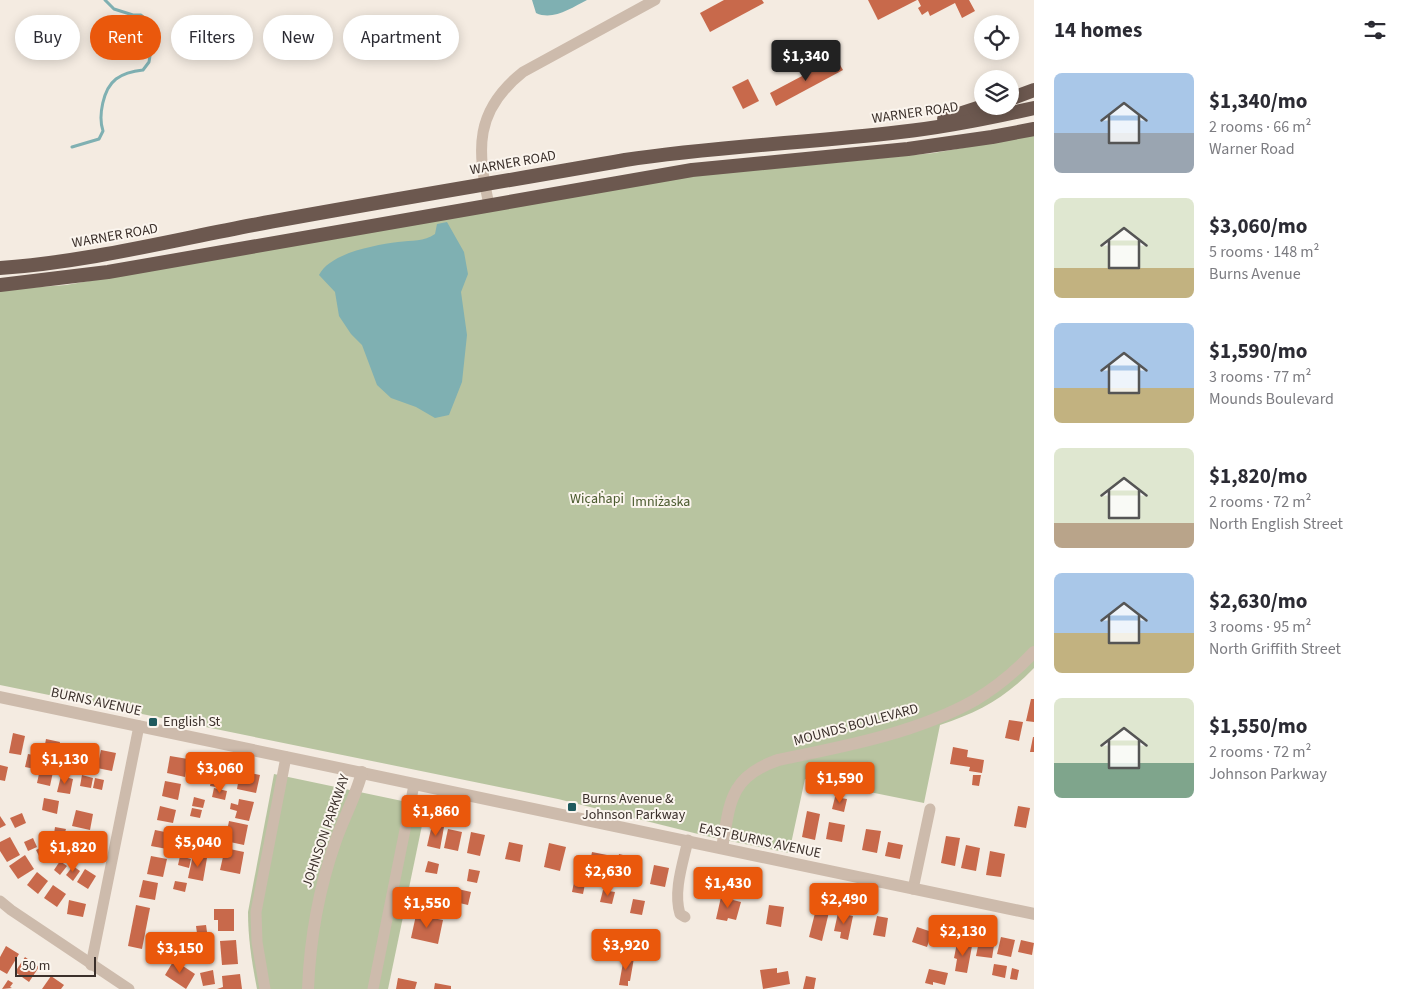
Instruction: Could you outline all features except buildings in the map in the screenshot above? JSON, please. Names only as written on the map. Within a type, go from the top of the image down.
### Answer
[{"type":"highway","points":[[1019,96],[1034,90]]},
{"type":"highway","name":"WARNER ROAD","points":[[0,268],[123,252],[251,226],[670,153],[902,132],[986,119],[1034,108]]},
{"type":"highway","points":[[902,132],[974,109]]},
{"type":"highway","points":[[0,285],[108,272],[692,170],[908,149],[992,138],[1034,129]]},
{"type":"street","points":[[489,205],[481,144],[489,110],[509,83],[541,61],[655,0]]},
{"type":"street","name":"MOUNDS BOULEVARD","points":[[722,848],[734,791],[749,774],[778,760],[880,736],[947,714],[994,688],[1034,653]]},
{"type":"street","name":"BURNS AVENUE","points":[[0,697],[362,772]]},
{"type":"street","points":[[91,965],[140,726]]},
{"type":"street","points":[[265,989],[257,942],[256,912],[286,757]]},
{"type":"street","name":"EAST BURNS AVENUE","points":[[362,772],[527,809],[688,840],[1034,914]]},
{"type":"street","name":"JOHNSON PARKWAY","points":[[308,989],[310,948],[316,910],[336,839],[359,787],[362,772]]},
{"type":"street","points":[[373,989],[414,784]]},
{"type":"street","points":[[913,889],[930,809]]},
{"type":"street","points":[[685,917],[680,914],[678,898],[688,840]]},
{"type":"street","points":[[0,901],[128,989]]},
{"type":"green space","name":"Wic̣aḣapi","points":[[1034,135],[1034,668],[1013,688],[991,703],[967,715],[940,725],[924,803],[805,779],[789,853],[706,836],[558,799],[0,685],[0,290],[66,285],[693,176],[934,153]]},
{"type":"green space","points":[[274,774],[426,806],[388,989],[257,989],[251,951],[248,912]]},
{"type":"water","points":[[532,0],[587,0],[562,13],[542,15],[536,13]]},
{"type":"water","points":[[447,222],[464,252],[468,274],[461,292],[467,335],[462,382],[449,415],[435,418],[416,407],[391,398],[377,385],[362,345],[351,334],[339,316],[335,292],[319,275],[333,261],[354,251],[378,245],[427,238],[435,234],[437,224]]},
{"type":"waterway","points":[[72,147],[99,139],[103,131],[101,111],[108,89],[116,79],[125,74],[143,70],[149,62],[154,31],[150,23],[141,15],[133,15],[114,9],[105,0]]},
{"type":"place","name":"English St","points":[[153,722]]},
{"type":"place","name":"Burns Avenue & Johnson Parkway","points":[[572,807]]},
{"type":"park label","name":"Imniżaska","points":[[661,502]]}]
